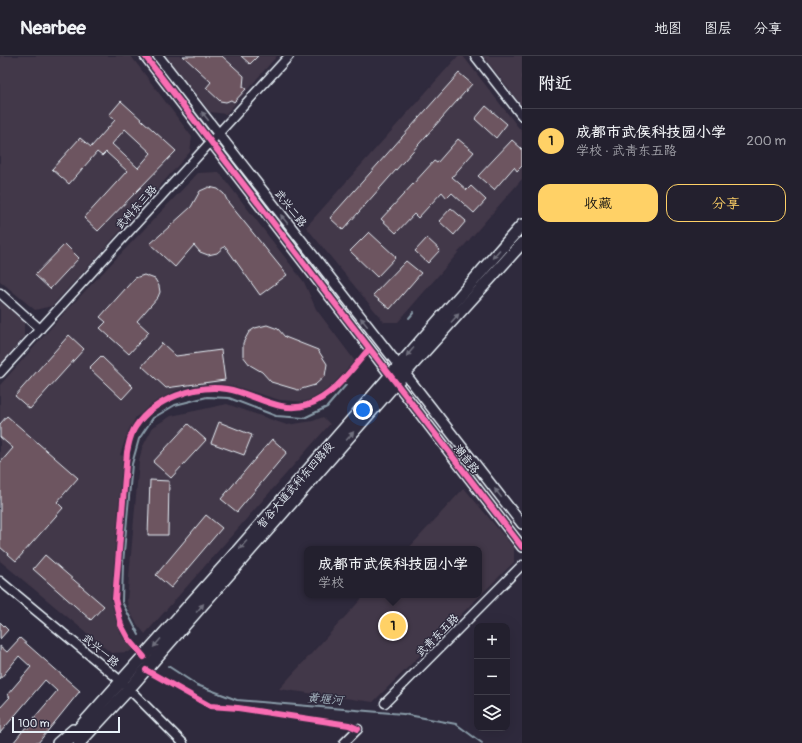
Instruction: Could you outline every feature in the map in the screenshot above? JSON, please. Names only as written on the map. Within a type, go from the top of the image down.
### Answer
[{"type":"main road","name":"智谷大道武科东四路段","points":[[402,370],[522,225]]},
{"type":"main road","name":"智谷大道武科东四路段","points":[[66,743],[93,712],[125,686],[392,380],[522,243]]},
{"type":"main road","points":[[79,743],[105,715],[125,686]]},
{"type":"street","name":"潮音路","points":[[145,56],[392,380],[522,547]]},
{"type":"street","name":"武兴二路","points":[[158,56],[402,370]]},
{"type":"street","name":"武科东三路","points":[[0,373],[289,56]]},
{"type":"street","points":[[475,56],[522,116]]},
{"type":"street","points":[[0,293],[40,329]]},
{"type":"street","name":"潮音路","points":[[402,370],[522,524]]},
{"type":"street","name":"武青东五路","points":[[385,703],[522,566]]},
{"type":"street","name":"武兴一路","points":[[0,581],[125,686],[183,743]]},
{"type":"street","points":[[57,743],[93,712]]},
{"type":"street","points":[[86,743],[105,715]]},
{"type":"street","points":[[344,743],[358,729]]},
{"type":"shaded area","points":[[0,56],[131,56],[192,137],[190,152],[97,257],[52,306],[35,310],[0,281]]},
{"type":"shaded area","points":[[166,56],[277,56],[226,114],[210,112]]},
{"type":"shaded area","points":[[458,56],[463,56],[522,132],[522,179],[398,322],[384,322],[306,227]]},
{"type":"shaded area","points":[[483,56],[522,56],[522,106]]},
{"type":"shaded area","points":[[219,172],[304,282],[316,309],[355,361],[336,383],[318,397],[306,402],[280,400],[230,385],[210,384],[192,386],[175,391],[136,417],[128,432],[120,455],[124,456],[114,588],[115,616],[121,631],[133,649],[129,652],[111,653],[0,561],[0,385],[66,311],[198,173]]},
{"type":"shaded area","points":[[0,301],[24,322],[24,337],[0,365]]},
{"type":"shaded area","points":[[227,404],[287,425],[313,421],[323,417],[330,424],[145,634],[129,611],[127,601],[139,461],[142,448],[153,427],[171,416]]},
{"type":"shaded area","points":[[464,488],[514,548],[514,562],[482,594],[482,546],[411,546]]},
{"type":"shaded area","points":[[362,598],[478,598],[373,702],[279,689]]},
{"type":"building","points":[[183,56],[222,56],[244,76],[243,87],[246,89],[234,102],[231,100],[226,102],[220,101],[206,88],[211,82]]},
{"type":"building","points":[[241,56],[258,56],[250,64]]},
{"type":"building","points":[[459,73],[472,84],[343,230],[330,218]]},
{"type":"building","points":[[121,101],[176,151],[98,231],[84,218],[127,171],[106,152],[102,156],[97,152],[69,184],[52,169],[80,138],[91,147],[115,120],[109,115]],"holes":[[[125,129],[151,153],[138,168],[112,144]]]},
{"type":"building","points":[[486,106],[507,124],[496,138],[475,119]]},
{"type":"building","points":[[458,139],[474,152],[452,177],[467,190],[471,186],[486,200],[474,213],[452,193],[447,198],[442,192],[418,218],[414,214],[396,233],[381,219],[434,161],[437,163]]},
{"type":"building","points":[[512,140],[522,149],[522,166],[517,171],[514,167],[494,190],[478,176]]},
{"type":"building","points":[[209,187],[218,189],[224,194],[228,202],[287,275],[260,295],[225,246],[217,253],[208,255],[200,252],[194,245],[175,267],[150,244],[191,207],[200,191]]},
{"type":"building","points":[[451,208],[466,221],[454,235],[439,221]]},
{"type":"building","points":[[369,232],[396,257],[377,277],[350,251]]},
{"type":"building","points":[[427,238],[440,250],[428,263],[415,251]]},
{"type":"building","points":[[65,244],[79,258],[50,289],[35,275]]},
{"type":"building","points":[[406,261],[421,273],[390,309],[373,295]]},
{"type":"building","points":[[144,275],[155,279],[159,286],[160,292],[158,297],[137,321],[149,332],[129,354],[100,328],[106,322],[100,317],[135,278]]},
{"type":"building","points":[[267,325],[278,329],[285,337],[318,350],[327,364],[325,376],[315,385],[298,390],[271,382],[262,372],[250,365],[243,356],[243,343],[249,332],[255,328]]},
{"type":"building","points":[[69,335],[84,349],[30,409],[15,396]]},
{"type":"building","points":[[162,343],[176,356],[221,350],[225,380],[166,388],[142,366]]},
{"type":"building","points":[[101,356],[133,387],[122,399],[89,368]]},
{"type":"building","points":[[7,416],[78,478],[57,502],[63,508],[16,561],[0,547],[0,463],[13,448],[0,437],[0,424]]},
{"type":"building","points":[[219,422],[252,435],[244,455],[211,443]]},
{"type":"building","points":[[188,424],[206,440],[171,478],[153,462]]},
{"type":"building","points":[[272,439],[287,452],[237,512],[221,499]]},
{"type":"building","points":[[150,480],[169,481],[168,535],[148,535]]},
{"type":"building","points":[[206,515],[222,528],[171,588],[156,575]]},
{"type":"building","points":[[45,555],[104,606],[91,620],[33,569]]},
{"type":"building","points":[[0,622],[8,630],[0,639]]},
{"type":"building","points":[[20,638],[80,691],[38,743],[13,743],[26,727],[29,728],[36,720],[34,718],[57,691],[45,680],[0,733],[0,708],[10,697],[7,695],[31,667],[19,656],[0,679],[0,646],[7,652]]},
{"type":"waterway","name":"黄堰河","points":[[409,318],[414,312]]},
{"type":"waterway","name":"黄堰河","points":[[139,635],[122,602],[123,563],[132,464],[139,439],[153,418],[175,405],[207,397],[229,398],[276,416],[304,418],[327,407],[346,385]]},
{"type":"waterway","name":"黄堰河","points":[[168,666],[197,685],[237,700],[403,714],[456,724],[482,743]]},
{"type":"cycle path","points":[[145,56],[522,547]]},
{"type":"cycle path","points":[[144,657],[128,638],[121,625],[115,599],[127,452],[131,435],[136,426],[153,408],[165,401],[189,391],[202,389],[215,388],[237,391],[267,402],[287,407],[307,405],[317,401],[334,389],[349,374],[369,349]]},
{"type":"cycle path","points":[[146,670],[210,706],[238,708],[349,725],[358,729]]},
{"type":"place","name":"成都市武侯科技园小学","points":[[393,626]]}]
